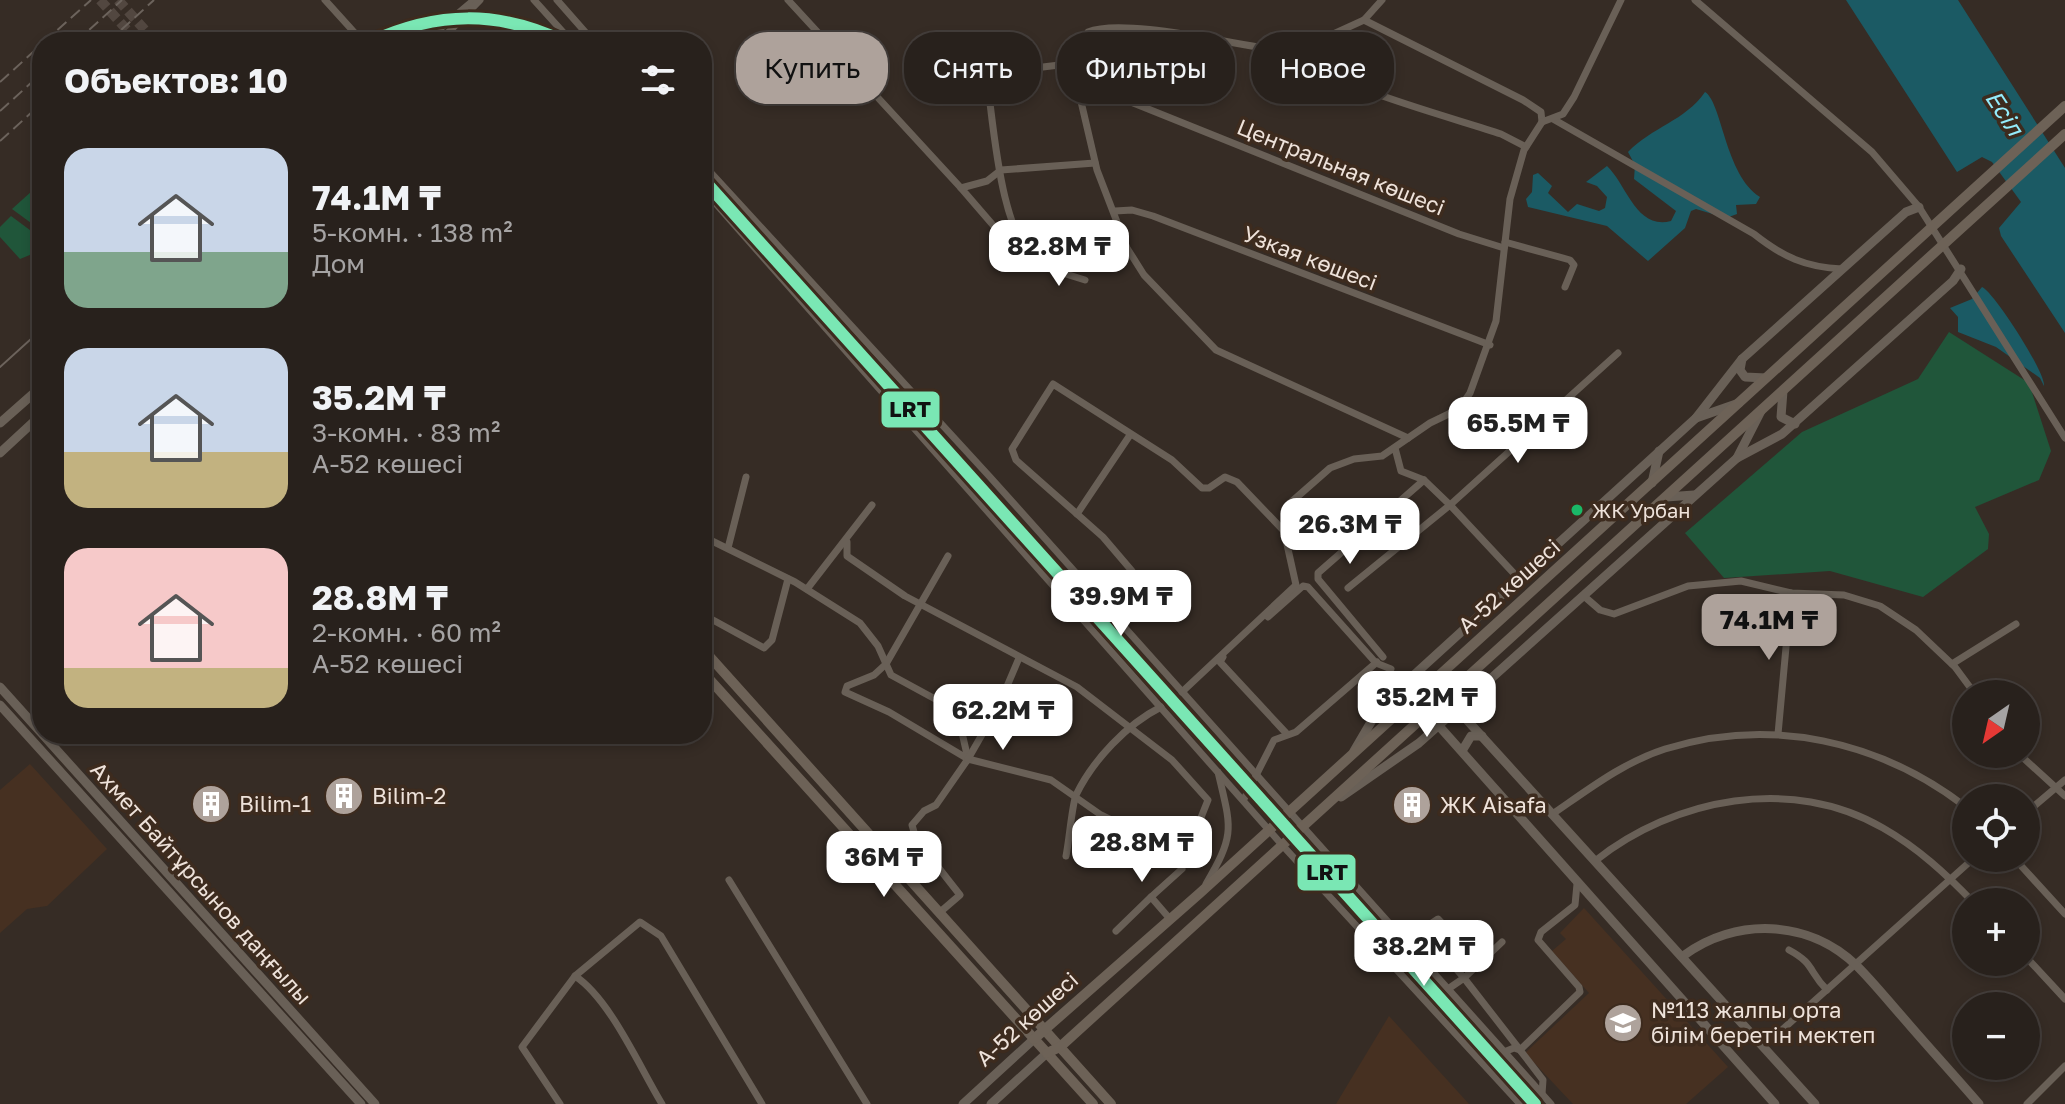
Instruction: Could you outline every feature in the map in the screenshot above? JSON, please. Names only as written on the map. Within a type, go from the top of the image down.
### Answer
[{"type":"main road","name":"А-52 көшесі","points":[[1034,1039],[1200,893],[2065,106]]},
{"type":"main road","name":"А-52 көшесі","points":[[1047,1053],[1060,1047],[1326,808],[2065,134]]},
{"type":"main road","points":[[712,659],[1111,1104]]},
{"type":"main road","points":[[712,682],[1093,1104]]},
{"type":"street","points":[[325,0],[354,32]]},
{"type":"street","points":[[437,32],[477,0]]},
{"type":"street","points":[[448,32],[477,0]]},
{"type":"street","points":[[534,0],[563,32]]},
{"type":"street","points":[[557,0],[585,32]]},
{"type":"street","points":[[788,0],[1024,261],[1085,280]]},
{"type":"street","points":[[1338,32],[1364,20],[1382,0]]},
{"type":"street","points":[[1542,122],[1563,114],[1621,0]]},
{"type":"street","points":[[1695,0],[1872,152],[1919,207],[2065,438]]},
{"type":"street","points":[[1182,692],[1296,585],[1284,531],[1289,504],[1330,468],[1354,459],[1382,456],[1459,409],[1470,393],[1490,345],[1510,199],[1526,147],[1542,122],[1541,112],[1364,20]]},
{"type":"street","points":[[1088,32],[1099,27],[1149,32]]},
{"type":"street","points":[[1043,266],[1027,253],[1020,239],[1001,170],[987,80],[1018,70],[1057,65]]},
{"type":"street","points":[[1394,98],[1501,134],[1526,147]]},
{"type":"street","points":[[1081,104],[1095,163],[1127,248],[1139,268],[1216,350],[1408,438]]},
{"type":"street","name":"Центральная көшесі","points":[[1136,104],[1459,234],[1570,260],[1574,265],[1565,287]]},
{"type":"street","points":[[1553,119],[1754,234],[1778,253],[1806,266],[1842,269]]},
{"type":"street","points":[[961,188],[987,181],[1001,170],[1095,163]]},
{"type":"street","points":[[712,174],[1551,1104]]},
{"type":"street","points":[[712,199],[1283,846],[1520,1104]]},
{"type":"street","points":[[1353,754],[1381,705],[1521,581],[1696,418],[1742,359],[1906,212],[1919,207]]},
{"type":"street","name":"Узкая көшесі","points":[[1115,211],[1132,210],[1153,216],[1490,345]]},
{"type":"street","points":[[1326,808],[1439,726],[1737,458],[1795,424],[1946,287],[1961,269]]},
{"type":"street","points":[[1348,588],[1450,505],[1618,353]]},
{"type":"street","points":[[1742,359],[1740,370],[1745,377],[1766,378]]},
{"type":"street","points":[[1132,571],[1103,537],[1022,469],[1012,449],[1049,386],[1057,385],[1172,460],[1202,488],[1209,488],[1225,477],[1237,482],[1284,531]]},
{"type":"street","points":[[1783,391],[1781,417],[1795,424]]},
{"type":"street","points":[[0,423],[32,395]]},
{"type":"street","points":[[1696,418],[1742,401]]},
{"type":"street","points":[[1737,458],[1761,411]]},
{"type":"street","points":[[0,453],[32,423]]},
{"type":"street","points":[[1077,514],[1130,435]]},
{"type":"street","points":[[1395,448],[1401,471],[1424,480],[1521,581]]},
{"type":"street","points":[[1651,484],[1659,451]]},
{"type":"street","points":[[728,548],[746,477]]},
{"type":"street","points":[[1402,685],[1383,657],[1318,579],[1318,573],[1424,480]]},
{"type":"street","points":[[1666,497],[1695,495]]},
{"type":"street","points":[[807,589],[847,542],[872,505]]},
{"type":"street","points":[[712,541],[807,589],[860,623],[878,646],[891,675],[948,706],[960,724],[968,759]]},
{"type":"street","points":[[847,542],[847,556],[851,560],[921,604],[1077,687],[1172,760],[1208,800],[1190,845],[1180,854],[1156,844],[1075,798],[1051,780],[968,759],[870,701],[845,692],[847,686],[874,675],[886,664],[921,604],[948,556]]},
{"type":"street","points":[[712,619],[764,648],[772,640],[788,579]]},
{"type":"street","points":[[1585,597],[1600,610],[1614,614],[1688,586],[1741,581],[1791,593],[1844,595],[1880,606],[1916,630],[1964,680]]},
{"type":"street","points":[[1286,733],[1220,662],[1303,586],[1376,663],[1391,669]]},
{"type":"street","points":[[1778,734],[1791,593]]},
{"type":"street","points":[[1952,664],[2016,624]]},
{"type":"street","points":[[1244,799],[1257,776],[1262,757],[1274,740],[1286,733],[1296,732],[1383,657]]},
{"type":"street","points":[[939,913],[960,895],[916,839],[912,825],[924,811],[936,805],[968,759],[999,705],[1019,658]]},
{"type":"street","points":[[712,680],[722,670]]},
{"type":"street","name":"Ахмет Байтұрсынов даңғылы","points":[[0,687],[32,723]]},
{"type":"street","points":[[739,712],[751,703]]},
{"type":"street","name":"Ахмет Байтұрсынов даңғылы","points":[[0,705],[32,741]]},
{"type":"street","points":[[1066,856],[1075,798],[1106,751],[1130,726],[1161,707]]},
{"type":"street","points":[[1457,709],[1815,1104]]},
{"type":"street","points":[[1439,726],[1775,1104]]},
{"type":"street","points":[[1554,813],[1608,777],[1663,750],[1714,737],[1778,734],[1857,748],[1891,761],[1952,796]]},
{"type":"street","points":[[1462,751],[1471,736],[1482,736]]},
{"type":"street","name":"Ахмет Байтұрсынов даңғылы","points":[[35,744],[361,1104]]},
{"type":"street","name":"Ахмет Байтұрсынов даңғылы","points":[[50,744],[375,1104]]},
{"type":"street","points":[[2033,768],[2054,790],[2065,796]]},
{"type":"street","points":[[1200,893],[1228,847],[1230,825],[1217,769]]},
{"type":"street","points":[[2040,802],[2065,780]]},
{"type":"street","points":[[1595,861],[1619,842],[1679,812],[1711,804],[1776,799],[1835,810],[1881,826],[1920,851],[1960,888]]},
{"type":"street","points":[[1116,931],[1182,869]]},
{"type":"street","points":[[1764,1046],[1959,872]]},
{"type":"street","points":[[2027,872],[2065,914]]},
{"type":"street","points":[[729,880],[867,1104]]},
{"type":"street","points":[[1481,1061],[1504,1052],[1520,1050],[1580,992],[1538,940],[1541,932],[1575,905],[1577,884]]},
{"type":"street","points":[[1151,897],[1170,919]]},
{"type":"street","points":[[1479,963],[1438,919],[1429,925],[1427,935],[1543,1080],[1542,1094]]},
{"type":"street","points":[[560,1104],[522,1047],[575,976],[640,922],[661,936],[762,1104]]},
{"type":"street","points":[[1683,956],[1712,937],[1755,928],[1797,932],[1837,949],[1856,964],[1979,1104]]},
{"type":"street","points":[[1448,989],[1502,942]]},
{"type":"street","points":[[1789,950],[1809,961],[1816,979],[1827,990]]},
{"type":"street","points":[[2040,972],[2065,999]]},
{"type":"street","points":[[575,976],[587,984],[600,1000],[662,1104]]},
{"type":"street","name":"А-52 көшесі","points":[[963,1104],[1034,1039]]},
{"type":"street","name":"А-52 көшесі","points":[[991,1104],[1047,1053]]},
{"type":"street","points":[[2027,1104],[2065,1066]]},
{"type":"street","points":[[341,1082],[350,1075]]},
{"type":"shaded area","points":[[30,764],[107,849],[47,906],[27,909],[0,933],[0,790]]},
{"type":"shaded area","name":"№113 жалпы орта білім беретін мектеп","points":[[1584,908],[1728,1067],[1686,1104],[1573,1104],[1525,1053],[1589,993],[1552,951],[1566,939],[1560,933]]},
{"type":"shaded area","points":[[1389,1016],[1469,1104],[1336,1104]]},
{"type":"green space","points":[[32,191],[32,224],[12,209]]},
{"type":"green space","points":[[11,216],[32,232],[32,254],[20,259],[0,237],[0,227]]},
{"type":"green space","points":[[1949,332],[2029,383],[2051,451],[2039,480],[1975,507],[1989,534],[1988,549],[1923,597],[1830,571],[1724,578],[1685,533],[1802,432],[1918,379]]},
{"type":"water","name":"Есіл","points":[[1846,0],[1958,0],[2065,168],[2065,333],[2001,236],[1999,228],[2021,202],[1992,162],[1982,157],[1957,172]]},
{"type":"water","points":[[1705,92],[1711,98],[1739,173],[1748,187],[1760,197],[1756,204],[1736,205],[1737,214],[1726,218],[1696,209],[1691,211],[1685,228],[1648,261],[1607,226],[1528,207],[1526,199],[1532,192],[1533,175],[1538,173],[1552,186],[1548,193],[1568,212],[1577,204],[1599,211],[1605,208],[1607,197],[1597,186],[1586,182],[1607,166],[1641,213],[1659,222],[1671,221],[1676,211],[1634,179],[1635,165],[1628,152],[1688,110]]},
{"type":"water","points":[[1982,287],[2018,334],[2037,366],[2044,386],[2040,378],[1996,347],[1958,332],[1958,317],[1950,308],[1972,299]]},
{"type":"tunnel","points":[[100,0],[129,32]]},
{"type":"tunnel","points":[[118,0],[147,32]]},
{"type":"tram line","points":[[0,367],[32,338]]},
{"type":"railway","points":[[55,32],[91,0]]},
{"type":"railway","points":[[87,32],[122,0]]},
{"type":"railway","points":[[119,32],[154,0]]},
{"type":"railway","points":[[0,82],[32,53]]},
{"type":"railway","points":[[0,111],[32,82]]},
{"type":"railway","points":[[0,141],[32,112]]},
{"type":"transit line","name":"LRT","points":[[395,32],[419,24],[468,18],[516,24],[540,32]]},
{"type":"transit line","name":"LRT","points":[[712,189],[1535,1104]]},
{"type":"place","name":"ЖК Урбан","points":[[1577,510]]},
{"type":"place","name":"Bilim-2","points":[[344,796]]},
{"type":"place","name":"Bilim-1","points":[[211,804]]},
{"type":"place","name":"ЖК Aisafa","points":[[1412,805]]},
{"type":"place","name":"№113 жалпы орта білім беретін мектеп","points":[[1623,1023]]}]
